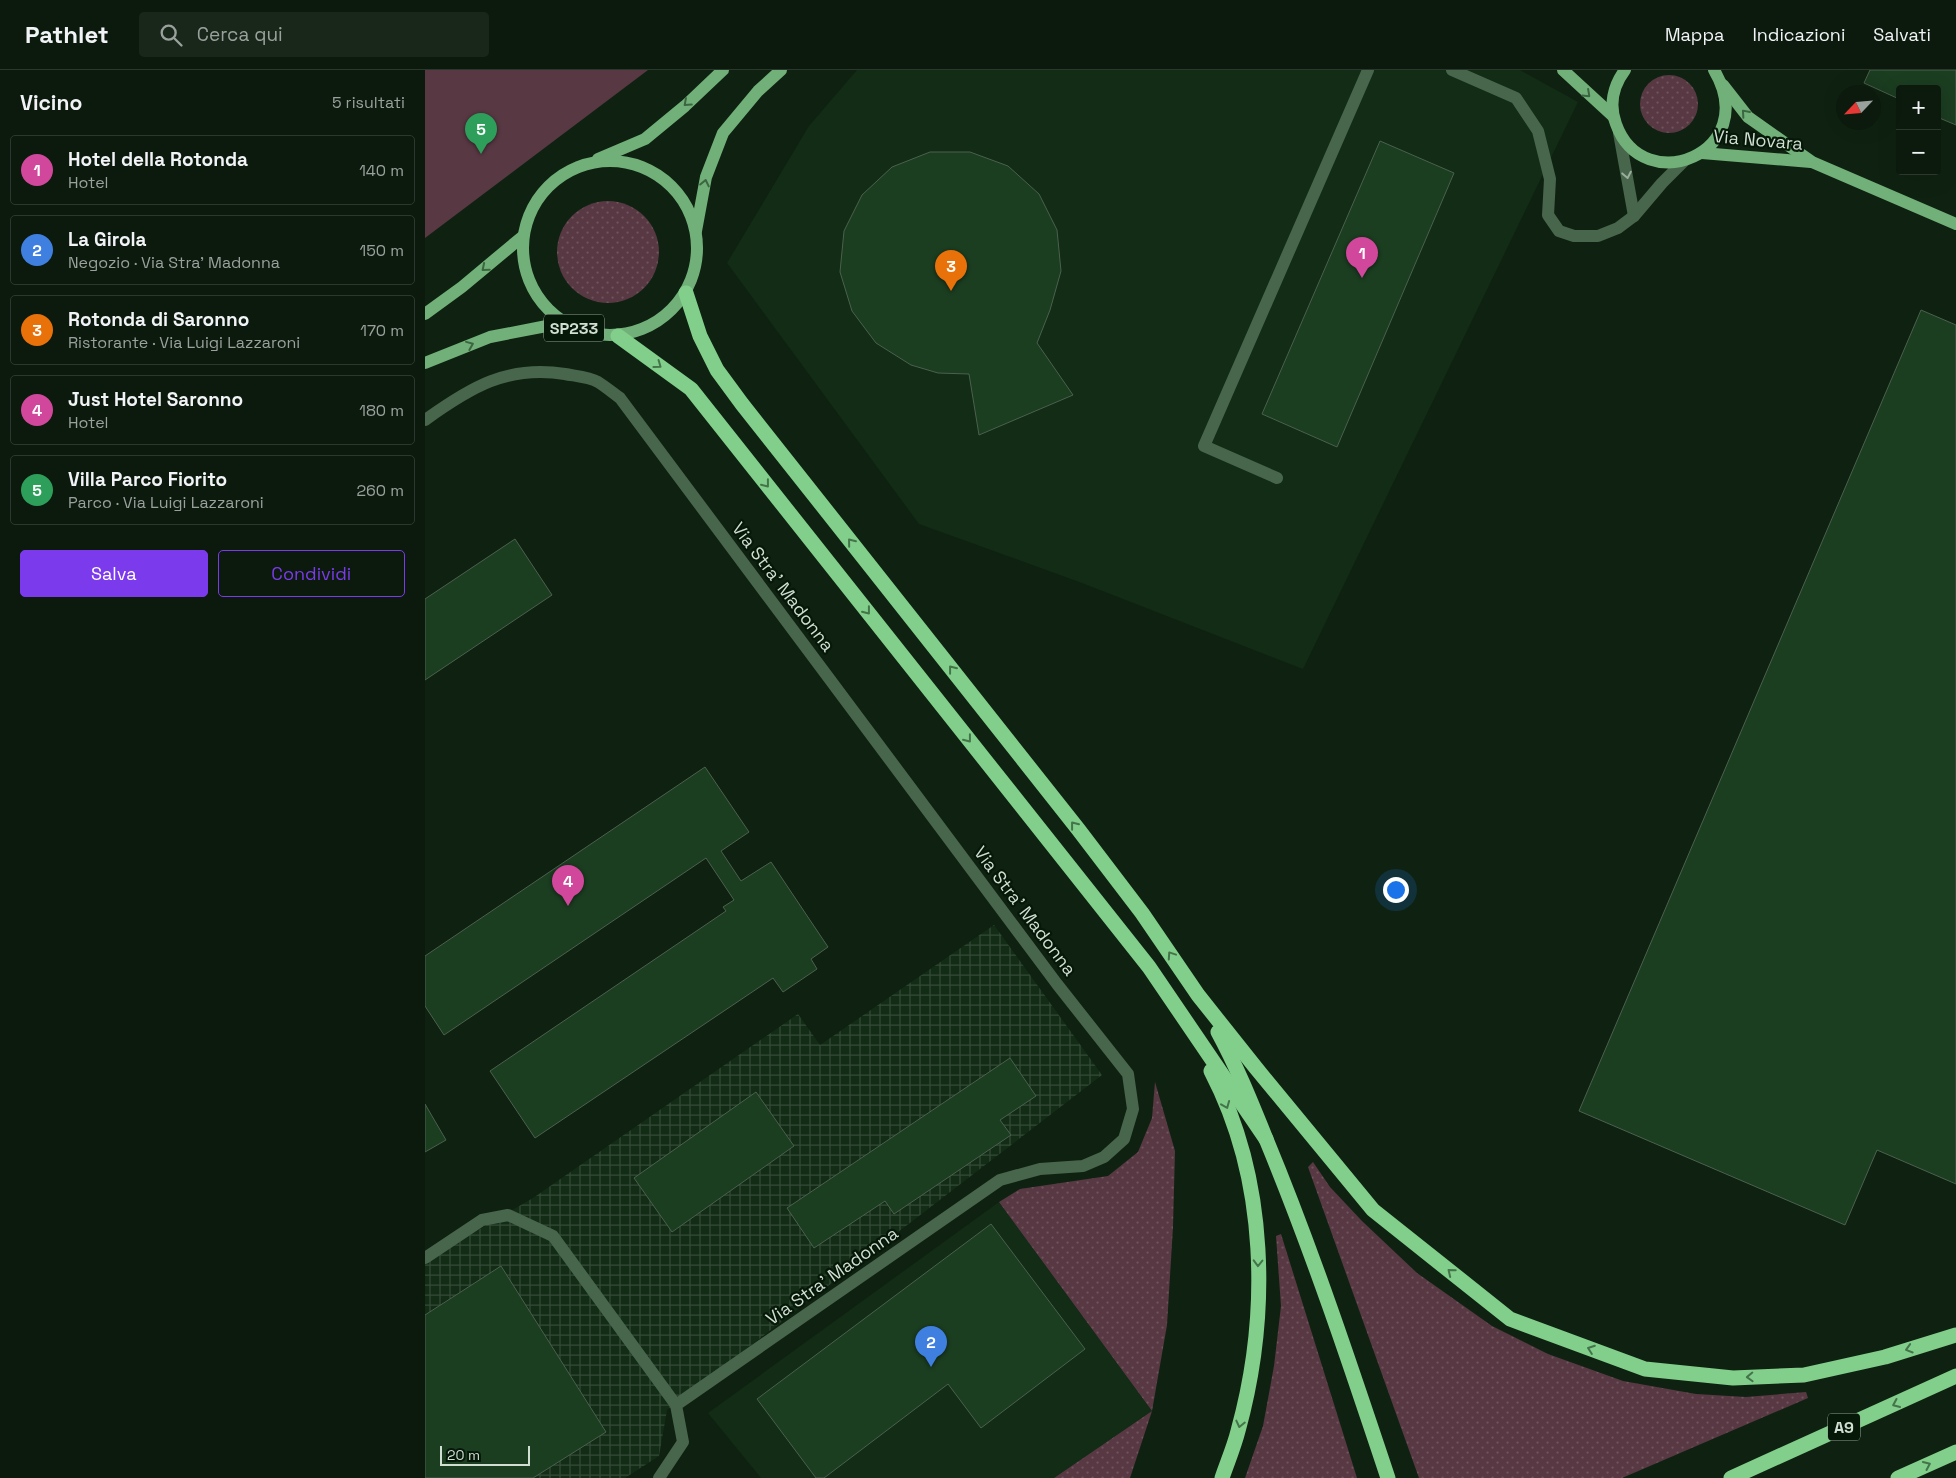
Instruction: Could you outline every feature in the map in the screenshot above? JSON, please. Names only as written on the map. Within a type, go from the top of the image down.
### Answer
[{"type":"highway","points":[[686,293],[700,336],[717,370],[742,404],[1078,829],[1142,913],[1198,995],[1373,1210],[1510,1320],[1645,1369],[1733,1378],[1804,1375],[1885,1356],[1956,1335]]},
{"type":"highway","points":[[618,336],[691,389],[1134,946],[1266,1139]]},
{"type":"highway","points":[[1198,995],[1234,1062],[1284,1181],[1321,1280],[1388,1478]]},
{"type":"highway","points":[[1181,1014],[1215,1079],[1236,1131],[1255,1212],[1258,1254],[1256,1338],[1250,1383],[1238,1433],[1222,1478]]},
{"type":"highway","name":"A9","points":[[1731,1478],[1956,1376]]},
{"type":"highway","points":[[1898,1478],[1956,1452]]},
{"type":"main road","name":"SP233","points":[[591,162],[619,161],[628,163],[646,168],[669,183],[686,205],[696,231],[698,252],[686,293],[668,314],[645,329],[618,336],[590,334],[562,323],[544,306],[530,286],[523,262],[522,237],[530,211],[545,189],[566,172],[645,139],[685,106],[723,70]]},
{"type":"main road","name":"SP233","points":[[696,231],[706,177],[723,133],[758,91],[781,70]]},
{"type":"main road","name":"Via Novara","points":[[1563,70],[1613,116]]},
{"type":"main road","name":"Via Novara","points":[[1625,70],[1617,80],[1613,98],[1613,116],[1619,133],[1631,148],[1646,158],[1665,163],[1684,161],[1702,153],[1716,140],[1724,123],[1727,104],[1723,85]]},
{"type":"main road","name":"Via Novara","points":[[1714,70],[1748,117],[1812,162],[1956,224]]},
{"type":"main road","name":"Via Novara","points":[[1702,153],[1812,162]]},
{"type":"main road","points":[[425,314],[462,288],[522,237]]},
{"type":"main road","name":"SP233","points":[[425,363],[490,337],[562,323]]},
{"type":"street","points":[[1277,478],[1204,446],[1368,70]]},
{"type":"street","points":[[1452,70],[1516,98],[1538,131],[1549,179],[1548,215],[1559,231],[1574,236],[1598,236],[1618,228],[1634,216],[1684,161]]},
{"type":"street","points":[[1619,133],[1634,216]]},
{"type":"street","name":"Via Stra' Madonna","points":[[425,420],[456,397],[489,382],[518,372],[545,371],[597,381],[620,398],[1052,976],[1128,1074],[1133,1109],[1124,1139],[1104,1157],[1083,1166],[1040,1169],[1000,1180],[676,1405]]},
{"type":"street","points":[[425,1258],[482,1220],[507,1215],[553,1236],[676,1405],[683,1442],[659,1478]]},
{"type":"shaded area","points":[[425,70],[648,70],[425,238]]},
{"type":"shaded area","points":[[857,70],[1520,70],[1578,102],[1303,669],[1082,583],[919,524],[727,263],[809,126]]},
{"type":"shaded area","points":[[1663,75],[1675,75],[1690,83],[1698,98],[1698,110],[1690,125],[1675,133],[1663,133],[1648,125],[1640,110],[1640,98],[1648,83]]},
{"type":"shaded area","points":[[608,201],[627,205],[644,216],[655,233],[659,252],[655,271],[644,288],[627,299],[608,303],[589,299],[572,288],[561,271],[557,252],[561,233],[572,216],[589,205]]},
{"type":"shaded area","points":[[994,925],[1102,1075],[667,1410],[659,1456],[625,1478],[425,1478],[425,1261],[533,1198],[798,1014],[820,1045]]},
{"type":"shaded area","points":[[1155,1082],[1175,1151],[1167,1325],[1152,1411],[999,1202],[1020,1189],[1108,1176],[1138,1152],[1152,1118]]},
{"type":"shaded area","points":[[1313,1162],[1330,1187],[1362,1221],[1417,1273],[1492,1326],[1548,1354],[1623,1381],[1696,1394],[1746,1397],[1806,1392],[1808,1398],[1622,1478],[1419,1478],[1308,1167]]},
{"type":"shaded area","points":[[999,1202],[1152,1411],[1054,1478],[761,1478],[708,1413]]},
{"type":"shaded area","points":[[1281,1234],[1357,1478],[1245,1478],[1263,1426],[1274,1366],[1281,1306],[1276,1236]]},
{"type":"shaded area","points":[[1152,1411],[1130,1478],[1054,1478]]},
{"type":"building","points":[[1870,70],[1956,70],[1956,125],[1941,119],[1941,85],[1896,85],[1896,98],[1881,91],[1881,85],[1864,83]]},
{"type":"building","points":[[1380,141],[1454,173],[1337,447],[1262,414]]},
{"type":"building","points":[[930,152],[970,152],[1008,166],[1039,194],[1057,230],[1061,271],[1050,310],[1037,343],[1073,395],[979,435],[969,374],[938,373],[911,365],[876,343],[852,311],[840,272],[844,231],[862,195],[892,167]]},
{"type":"building","points":[[1921,310],[1956,325],[1956,1184],[1877,1150],[1845,1225],[1579,1111]]},
{"type":"building","points":[[515,539],[552,595],[425,680],[425,599]]},
{"type":"building","points":[[705,767],[749,832],[721,851],[741,881],[771,862],[828,947],[811,959],[817,969],[783,992],[773,978],[535,1138],[490,1071],[726,911],[723,907],[734,900],[706,858],[444,1035],[425,1006],[425,956]]},
{"type":"building","points":[[1010,1058],[1036,1096],[1000,1120],[1011,1135],[894,1214],[885,1201],[814,1248],[787,1208]]},
{"type":"building","points":[[756,1092],[794,1146],[672,1232],[634,1178]]},
{"type":"building","points":[[425,1104],[446,1140],[425,1152]]},
{"type":"building","points":[[991,1224],[1085,1349],[981,1428],[948,1384],[824,1478],[816,1478],[757,1399]]},
{"type":"building","points":[[501,1266],[606,1432],[533,1478],[425,1478],[425,1315]]},
{"type":"place","name":"Villa Parco Fiorito","points":[[481,154]]},
{"type":"place","name":"Hotel della Rotonda","points":[[1362,278]]},
{"type":"place","name":"Rotonda di Saronno","points":[[951,291]]},
{"type":"place","name":"Just Hotel Saronno","points":[[568,906]]},
{"type":"place","name":"La Girola","points":[[931,1367]]}]
